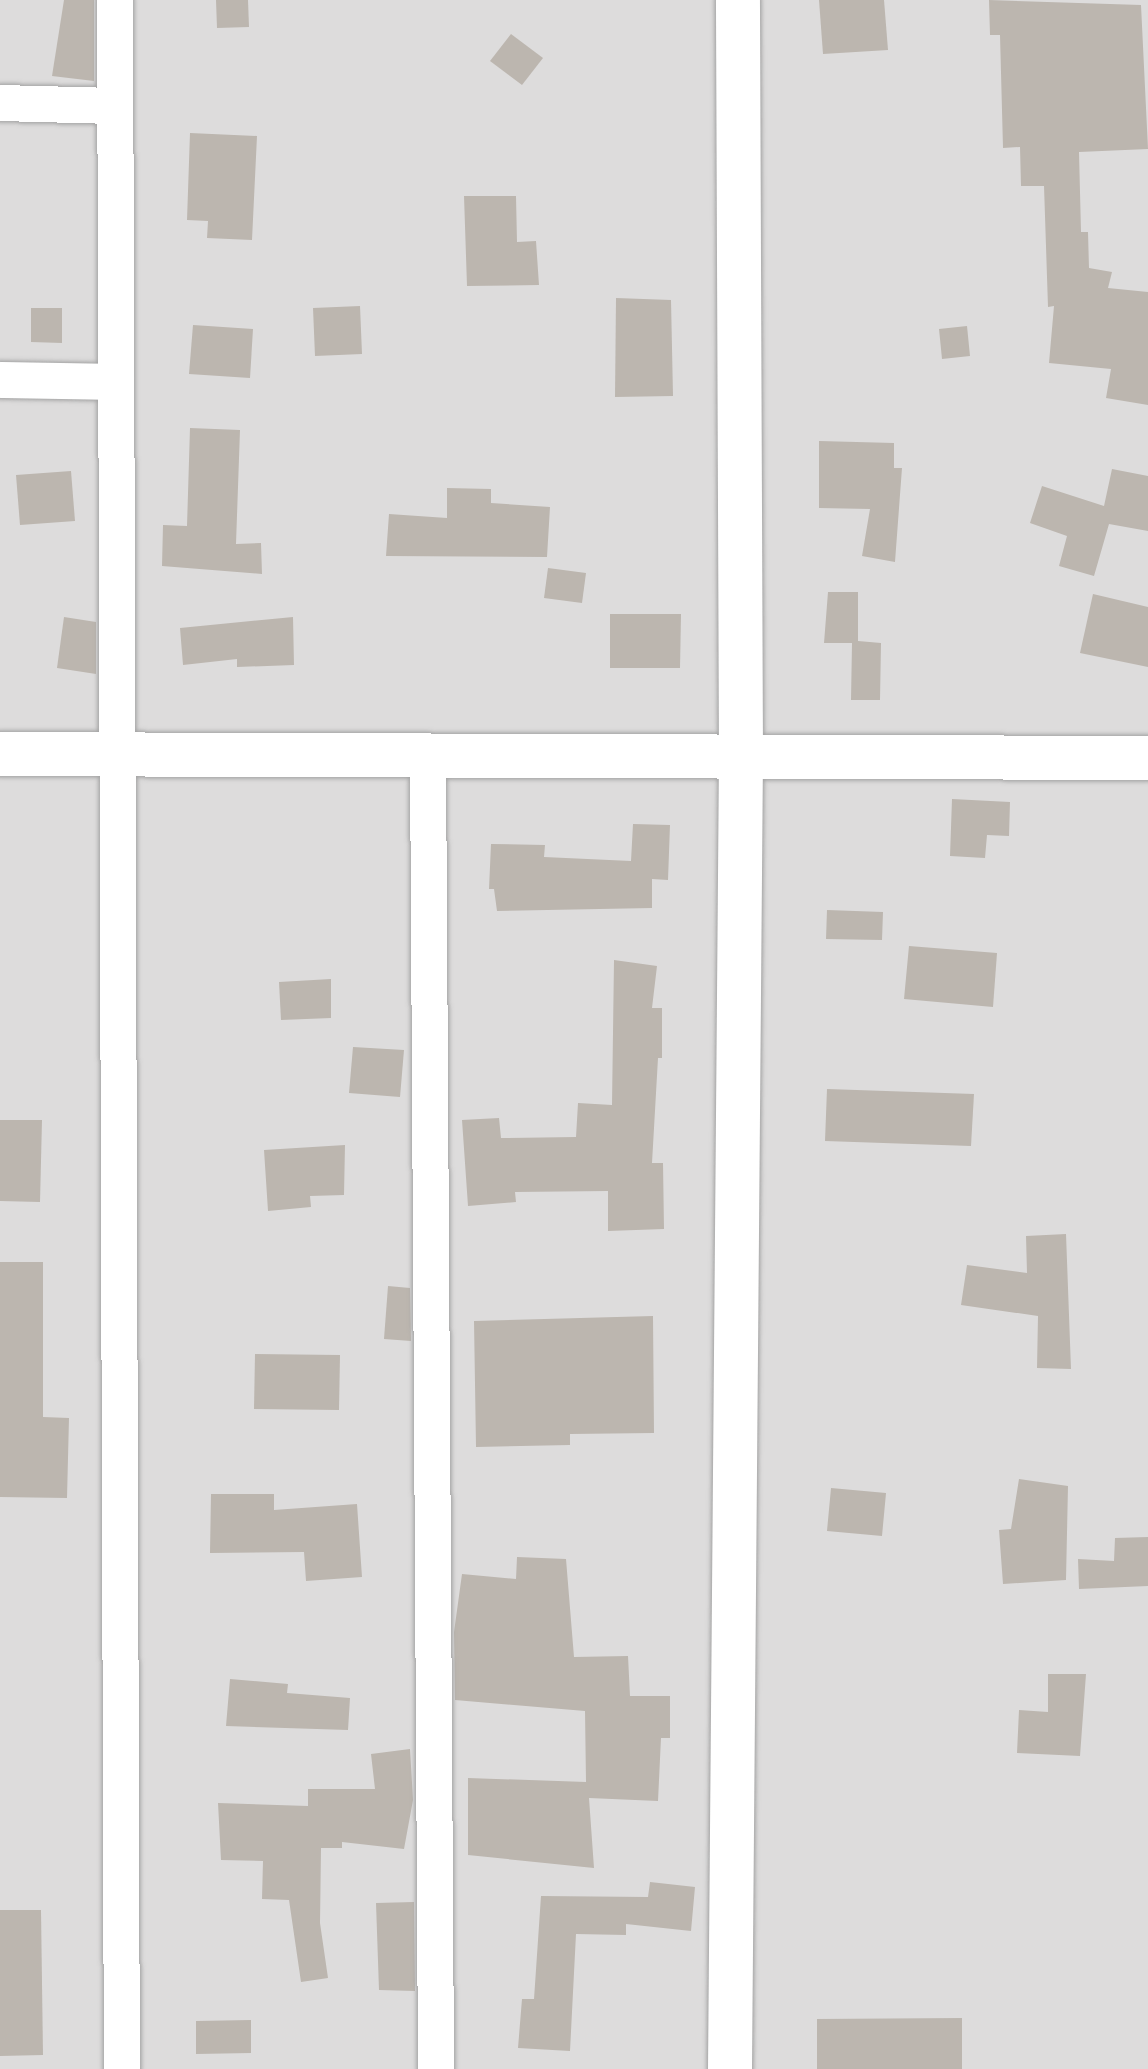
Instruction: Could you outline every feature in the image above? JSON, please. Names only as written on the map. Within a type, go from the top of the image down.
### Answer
[{"type":"street","points":[[115,0],[122,2069]]},
{"type":"street","points":[[730,2069],[741,757],[738,0]]},
{"type":"street","points":[[0,103],[115,106]]},
{"type":"street","points":[[0,380],[116,382]]},
{"type":"street","points":[[0,754],[1148,758]]},
{"type":"street","points":[[428,756],[436,2069]]},
{"type":"shaded area","points":[[0,0],[1148,0],[1148,2069],[0,2069]]},
{"type":"building","points":[[64,0],[94,0],[94,81],[52,76]]},
{"type":"building","points":[[216,0],[248,0],[249,27],[217,28]]},
{"type":"building","points":[[819,0],[884,0],[888,50],[823,54]]},
{"type":"building","points":[[989,0],[1141,5],[1148,149],[1079,152],[1081,232],[1088,232],[1089,268],[1112,272],[1108,288],[1148,292],[1148,405],[1106,398],[1111,369],[1049,363],[1054,306],[1048,307],[1044,186],[1021,186],[1020,147],[1003,148],[1000,35],[990,35]]},
{"type":"building","points":[[511,34],[543,58],[522,85],[490,61]]},
{"type":"building","points":[[190,133],[257,136],[252,240],[207,238],[208,221],[187,220]]},
{"type":"building","points":[[464,196],[516,196],[517,242],[536,241],[539,285],[467,286]]},
{"type":"building","points":[[616,298],[671,300],[673,396],[615,397]]},
{"type":"building","points":[[360,306],[362,354],[315,356],[313,308]]},
{"type":"building","points":[[31,308],[62,308],[62,343],[31,342]]},
{"type":"building","points":[[193,325],[253,329],[250,378],[189,374]]},
{"type":"building","points":[[967,326],[970,356],[942,359],[939,329]]},
{"type":"building","points":[[190,428],[240,430],[236,544],[261,543],[262,574],[162,566],[163,525],[187,526]]},
{"type":"building","points":[[819,441],[894,443],[894,468],[902,468],[895,562],[862,556],[870,509],[819,508]]},
{"type":"building","points":[[1112,469],[1148,476],[1148,531],[1109,524],[1094,576],[1059,566],[1067,536],[1030,523],[1042,486],[1104,506]]},
{"type":"building","points":[[71,471],[75,521],[20,525],[16,475]]},
{"type":"building","points":[[447,488],[491,489],[491,503],[550,507],[547,557],[386,556],[389,514],[447,518]]},
{"type":"building","points":[[548,568],[586,573],[582,603],[544,598]]},
{"type":"building","points":[[828,592],[858,592],[858,641],[881,643],[880,700],[851,700],[852,643],[824,643]]},
{"type":"building","points":[[1093,594],[1148,607],[1148,667],[1080,653]]},
{"type":"building","points":[[610,614],[681,614],[680,668],[610,668]]},
{"type":"building","points":[[64,617],[96,622],[96,674],[57,668]]},
{"type":"building","points":[[293,617],[294,665],[237,667],[237,659],[183,665],[180,628]]},
{"type":"building","points":[[952,799],[1010,802],[1009,836],[987,835],[985,858],[950,856]]},
{"type":"building","points":[[633,824],[670,825],[668,880],[652,879],[652,908],[497,911],[494,889],[489,889],[491,844],[545,845],[544,857],[631,861]]},
{"type":"building","points":[[827,910],[883,912],[882,940],[826,939]]},
{"type":"building","points":[[909,946],[997,953],[993,1007],[904,999]]},
{"type":"building","points":[[614,960],[657,966],[652,1008],[662,1008],[662,1058],[658,1058],[652,1163],[663,1163],[664,1229],[608,1231],[608,1191],[515,1192],[516,1202],[468,1206],[462,1120],[499,1118],[501,1138],[576,1137],[578,1103],[612,1105]]},
{"type":"building","points":[[331,979],[331,1018],[281,1020],[279,982]]},
{"type":"building","points":[[353,1047],[404,1050],[400,1097],[349,1093]]},
{"type":"building","points":[[827,1089],[974,1094],[971,1146],[825,1141]]},
{"type":"building","points":[[0,1120],[42,1120],[40,1202],[0,1201]]},
{"type":"building","points":[[345,1145],[344,1195],[310,1196],[311,1207],[268,1211],[264,1150]]},
{"type":"building","points":[[1066,1234],[1071,1369],[1037,1368],[1038,1316],[961,1305],[967,1265],[1027,1273],[1026,1236]]},
{"type":"building","points":[[0,1262],[43,1262],[43,1417],[69,1418],[67,1498],[0,1497]]},
{"type":"building","points":[[388,1286],[410,1288],[411,1341],[384,1339]]},
{"type":"building","points":[[653,1316],[654,1433],[570,1434],[570,1445],[476,1447],[474,1321]]},
{"type":"building","points":[[255,1354],[340,1355],[339,1410],[254,1409]]},
{"type":"building","points":[[1019,1479],[1068,1486],[1066,1580],[1003,1584],[999,1530],[1011,1529]]},
{"type":"building","points":[[831,1488],[886,1493],[882,1536],[827,1531]]},
{"type":"building","points":[[211,1494],[274,1494],[274,1510],[357,1504],[362,1577],[306,1581],[304,1552],[210,1553]]},
{"type":"building","points":[[1148,1537],[1148,1586],[1079,1589],[1078,1559],[1114,1561],[1115,1538]]},
{"type":"building","points":[[517,1557],[566,1559],[574,1657],[628,1656],[630,1696],[670,1696],[670,1738],[661,1738],[658,1801],[589,1798],[594,1868],[468,1855],[468,1778],[586,1782],[585,1711],[455,1700],[454,1632],[462,1574],[516,1579]]},
{"type":"building","points":[[1048,1674],[1086,1674],[1080,1756],[1017,1753],[1019,1710],[1048,1712]]},
{"type":"building","points":[[230,1679],[288,1684],[287,1693],[350,1698],[348,1730],[226,1726]]},
{"type":"building","points":[[410,1749],[413,1800],[404,1849],[342,1842],[342,1848],[321,1848],[320,1923],[328,1978],[301,1982],[289,1900],[262,1899],[263,1861],[221,1860],[218,1803],[308,1806],[308,1789],[375,1789],[371,1754]]},
{"type":"building","points":[[650,1882],[695,1887],[691,1931],[626,1924],[626,1935],[576,1934],[570,2051],[518,2048],[522,1999],[534,1999],[541,1896],[648,1897]]},
{"type":"building","points":[[414,1902],[415,1991],[379,1990],[376,1903]]},
{"type":"building","points":[[0,1910],[41,1910],[43,2055],[0,2056]]},
{"type":"building","points":[[962,2018],[962,2069],[817,2069],[817,2019]]},
{"type":"building","points":[[251,2020],[251,2053],[196,2054],[196,2021]]}]
